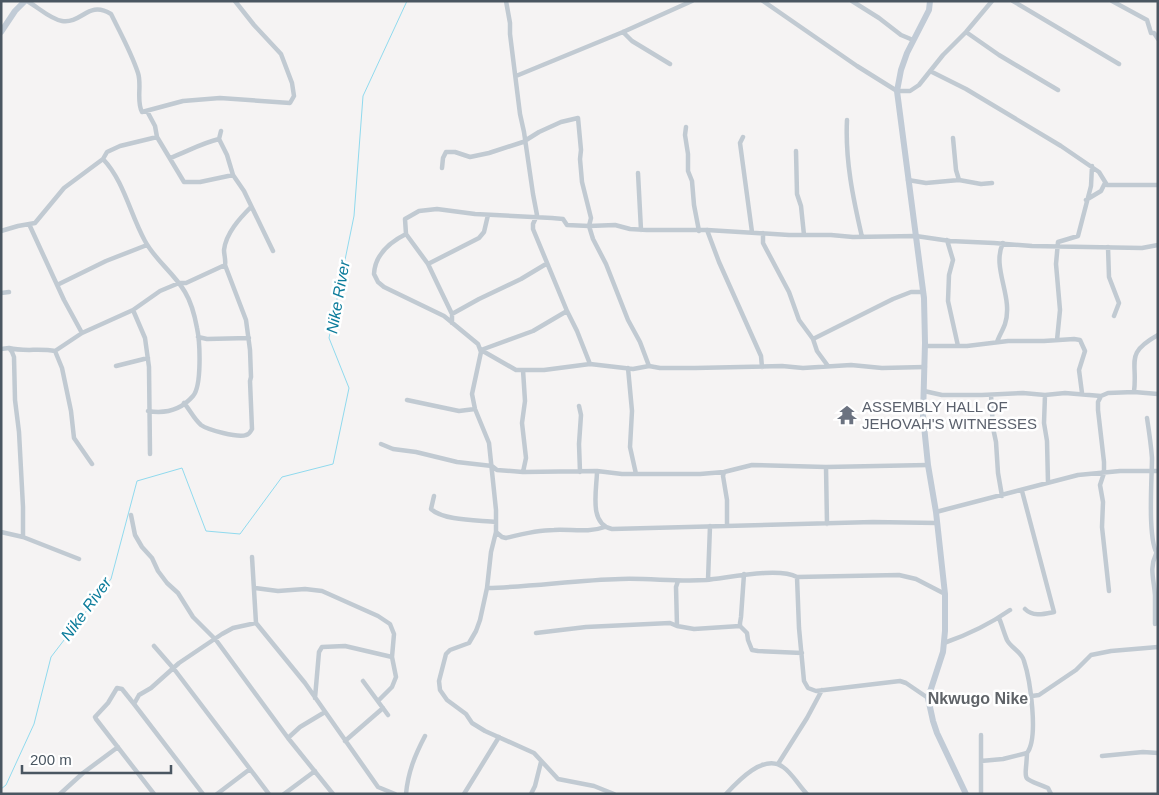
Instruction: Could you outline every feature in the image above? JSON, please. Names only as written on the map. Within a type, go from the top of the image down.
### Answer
[{"type":"street","points":[[1,32],[15,11],[26,1],[55,19],[64,21],[71,20],[94,8],[103,9],[111,14],[138,72],[141,84],[140,110],[142,112],[183,101],[220,98],[287,104],[292,101],[294,96],[292,83],[281,54],[235,1]]},
{"type":"street","points":[[506,1],[510,23],[513,68],[516,76],[520,114],[526,140],[537,214],[532,229],[567,311],[578,331],[590,364]]},
{"type":"street","points":[[516,76],[692,1]]},
{"type":"street","points":[[763,1],[857,66],[897,91],[910,91],[919,85],[943,55],[966,32],[992,1]]},
{"type":"street","points":[[852,1],[901,35],[913,40]]},
{"type":"street","points":[[930,1],[929,10],[913,40],[901,70],[897,91],[923,292],[925,346],[923,416],[928,465],[938,522],[945,594],[942,658],[928,698],[938,734],[966,794]]},
{"type":"street","points":[[1013,1],[1119,64]]},
{"type":"street","points":[[1112,1],[1147,20],[1151,32],[1158,39]]},
{"type":"street","points":[[623,32],[632,41],[670,64]]},
{"type":"street","points":[[966,32],[999,55],[1058,90]]},
{"type":"street","points":[[930,71],[966,89],[1092,166],[1100,172],[1106,185],[1158,185]]},
{"type":"street","points":[[148,111],[155,126],[157,137],[184,182],[200,182],[233,175]]},
{"type":"street","points":[[442,168],[446,152],[455,152],[470,157],[526,140],[552,125],[578,118],[582,150],[580,159],[582,182],[591,218],[589,226],[628,320],[650,366]]},
{"type":"street","points":[[847,120],[847,145],[852,191],[862,237]]},
{"type":"street","points":[[686,127],[688,172],[692,181],[694,205],[700,231]]},
{"type":"street","points":[[221,131],[218,139],[233,175],[244,191],[273,251]]},
{"type":"street","points":[[1,231],[35,223],[64,188],[103,159],[107,152],[120,146],[157,137]]},
{"type":"street","points":[[742,137],[740,143],[752,232]]},
{"type":"street","points":[[953,138],[959,180]]},
{"type":"street","points":[[170,158],[203,143],[218,139]]},
{"type":"street","points":[[796,151],[797,194],[801,206],[804,236]]},
{"type":"street","points":[[103,159],[112,169],[147,245],[186,293],[197,328],[199,348],[198,383],[194,395],[178,409],[170,412],[148,411]]},
{"type":"street","points":[[1057,340],[1060,310],[1056,264],[1058,242],[1078,236],[1092,178],[1092,166]]},
{"type":"street","points":[[638,173],[641,230]]},
{"type":"street","points":[[908,180],[926,183],[959,180],[981,184],[992,183]]},
{"type":"street","points":[[1086,200],[1101,191],[1105,183]]},
{"type":"street","points":[[184,403],[202,426],[230,434],[246,435],[252,429],[249,338],[243,312],[225,265],[224,251],[228,237],[240,218],[251,207]]},
{"type":"street","points":[[452,323],[452,314],[428,264],[406,234],[405,219],[419,210],[437,209],[488,215],[563,220],[567,225],[615,225],[641,230],[707,230],[804,236],[916,236],[1032,246],[1142,248],[1158,245]]},
{"type":"street","points":[[428,264],[478,238],[484,232],[488,215]]},
{"type":"street","points":[[29,224],[82,333]]},
{"type":"street","points":[[707,230],[719,262],[761,356],[762,367]]},
{"type":"street","points":[[406,234],[389,244],[378,260],[374,274],[378,282],[414,303],[436,311],[474,341],[481,350],[516,370],[544,370],[590,364],[628,368],[650,366],[660,368],[925,366]]},
{"type":"street","points":[[763,234],[763,244],[789,292],[800,320],[813,339],[817,351],[828,366]]},
{"type":"street","points":[[947,240],[953,260],[949,275],[948,301],[958,346]]},
{"type":"street","points":[[997,342],[1006,324],[1004,284],[999,258],[999,252],[1003,244]]},
{"type":"street","points":[[57,285],[106,261],[147,245]]},
{"type":"street","points":[[1108,246],[1110,277],[1119,303],[1114,316]]},
{"type":"street","points":[[452,314],[521,279],[546,264]]},
{"type":"street","points":[[1,349],[42,349],[55,351],[82,333],[133,310],[160,291],[186,283],[225,265]]},
{"type":"street","points":[[1,293],[9,292]]},
{"type":"street","points":[[813,339],[893,298],[911,292],[923,292]]},
{"type":"street","points":[[133,310],[145,338],[148,358],[150,454]]},
{"type":"street","points":[[481,350],[533,331],[567,311]]},
{"type":"street","points":[[1134,392],[1136,379],[1133,364],[1136,352],[1158,335]]},
{"type":"street","points":[[198,337],[207,339],[249,338]]},
{"type":"street","points":[[925,346],[1080,340],[1086,352],[1079,370],[1082,393]]},
{"type":"street","points":[[9,348],[12,352],[14,363],[15,400],[24,507],[23,537]]},
{"type":"street","points":[[481,350],[472,394],[475,409],[489,443],[496,510],[496,532],[491,552],[487,588],[476,631],[469,643],[450,650],[446,654],[439,681],[440,690],[447,700],[466,714],[472,723],[534,754],[558,779],[594,786],[614,794]]},
{"type":"street","points":[[55,351],[62,368],[71,411],[74,438],[92,464]]},
{"type":"street","points":[[116,366],[148,358]]},
{"type":"street","points":[[628,368],[632,411],[630,447],[636,474]]},
{"type":"street","points":[[523,370],[525,401],[522,423],[526,458],[523,472]]},
{"type":"street","points":[[924,391],[942,395],[1023,393],[1046,395],[1065,392],[1101,396]]},
{"type":"street","points":[[1108,591],[1102,527],[1103,502],[1100,485],[1104,473],[1104,462],[1098,402],[1101,396],[1108,392],[1158,394]]},
{"type":"street","points":[[991,394],[993,428],[1002,496]]},
{"type":"street","points":[[1046,395],[1044,423],[1048,483]]},
{"type":"street","points":[[407,400],[459,411],[475,409]]},
{"type":"street","points":[[579,406],[581,415],[580,472]]},
{"type":"street","points":[[1147,418],[1152,459],[1150,472],[1153,530],[1157,555],[1152,563],[1156,624]]},
{"type":"street","points":[[381,444],[457,462],[492,466],[498,470],[523,472],[597,471],[636,474],[724,472],[752,465],[826,467],[928,465]]},
{"type":"street","points":[[826,467],[827,524]]},
{"type":"street","points":[[936,512],[1078,475],[1127,470],[1158,471]]},
{"type":"street","points":[[597,471],[597,514],[599,522],[605,527]]},
{"type":"street","points":[[724,472],[727,525]]},
{"type":"street","points":[[1022,491],[1054,612],[1028,613],[1025,609]]},
{"type":"street","points":[[434,496],[431,509],[436,513],[467,520],[496,522]]},
{"type":"street","points":[[131,515],[135,535],[168,583],[178,593],[193,617],[216,640],[288,738],[333,794]]},
{"type":"street","points":[[496,532],[506,538],[530,532],[589,530],[605,527],[631,529],[727,525],[938,522]]},
{"type":"street","points":[[708,580],[710,526]]},
{"type":"street","points":[[1,532],[23,537],[79,559]]},
{"type":"street","points":[[252,557],[256,624],[326,712],[378,787],[395,794]]},
{"type":"street","points":[[487,588],[623,579],[708,580],[744,574],[792,574],[797,576],[899,575],[916,579],[945,594]]},
{"type":"street","points":[[740,626],[744,574]]},
{"type":"street","points":[[797,576],[804,681],[810,690],[900,681],[928,698]]},
{"type":"street","points":[[677,626],[676,587],[678,581]]},
{"type":"street","points":[[255,588],[278,591],[305,589],[322,591],[378,616],[390,624],[394,634],[392,657],[396,677],[392,687],[378,701]]},
{"type":"street","points":[[944,643],[957,639],[999,618],[1010,610]]},
{"type":"street","points":[[999,618],[1008,641],[1024,659],[1032,696],[1033,728],[1030,748],[1027,753],[1026,778],[1031,782],[1048,788],[1051,794]]},
{"type":"street","points":[[536,633],[586,627],[670,623],[694,629],[740,626],[747,633],[750,647],[754,651],[802,653]]},
{"type":"street","points":[[134,704],[139,695],[233,628],[256,624]]},
{"type":"street","points":[[154,646],[174,669],[269,794]]},
{"type":"street","points":[[315,698],[319,652],[322,647],[345,646],[392,657]]},
{"type":"street","points":[[1032,696],[1039,695],[1076,670],[1090,655],[1158,647]]},
{"type":"street","points":[[363,681],[388,715]]},
{"type":"street","points":[[154,794],[95,717],[108,703],[117,688],[122,690],[134,704],[203,794]]},
{"type":"street","points":[[778,764],[822,690]]},
{"type":"street","points":[[345,741],[383,708]]},
{"type":"street","points":[[288,738],[300,727],[326,712]]},
{"type":"street","points":[[981,735],[981,794]]},
{"type":"street","points":[[406,794],[408,775],[415,755],[426,736]]},
{"type":"street","points":[[464,794],[499,738]]},
{"type":"street","points":[[60,794],[83,773],[118,747]]},
{"type":"street","points":[[1102,756],[1143,752],[1158,753]]},
{"type":"street","points":[[981,761],[1004,759],[1027,753]]},
{"type":"street","points":[[531,794],[541,762]]},
{"type":"street","points":[[726,794],[753,769],[778,764],[786,768],[807,794]]},
{"type":"street","points":[[217,794],[250,769]]},
{"type":"street","points":[[284,794],[314,771]]},
{"type":"waterway","name":"Nike River","points":[[1,789],[6,785],[34,724],[51,657],[111,579],[137,481],[182,468],[206,531],[240,534],[282,477],[333,464],[349,388],[329,338],[354,216],[363,96],[407,1]]},
{"type":"place","name":"ASSEMBLY HALL OF JEHOVAH'S WITNESSES","points":[[847,415]]},
{"type":"district","name":"Nkwugo Nike","points":[[978,698]]}]
